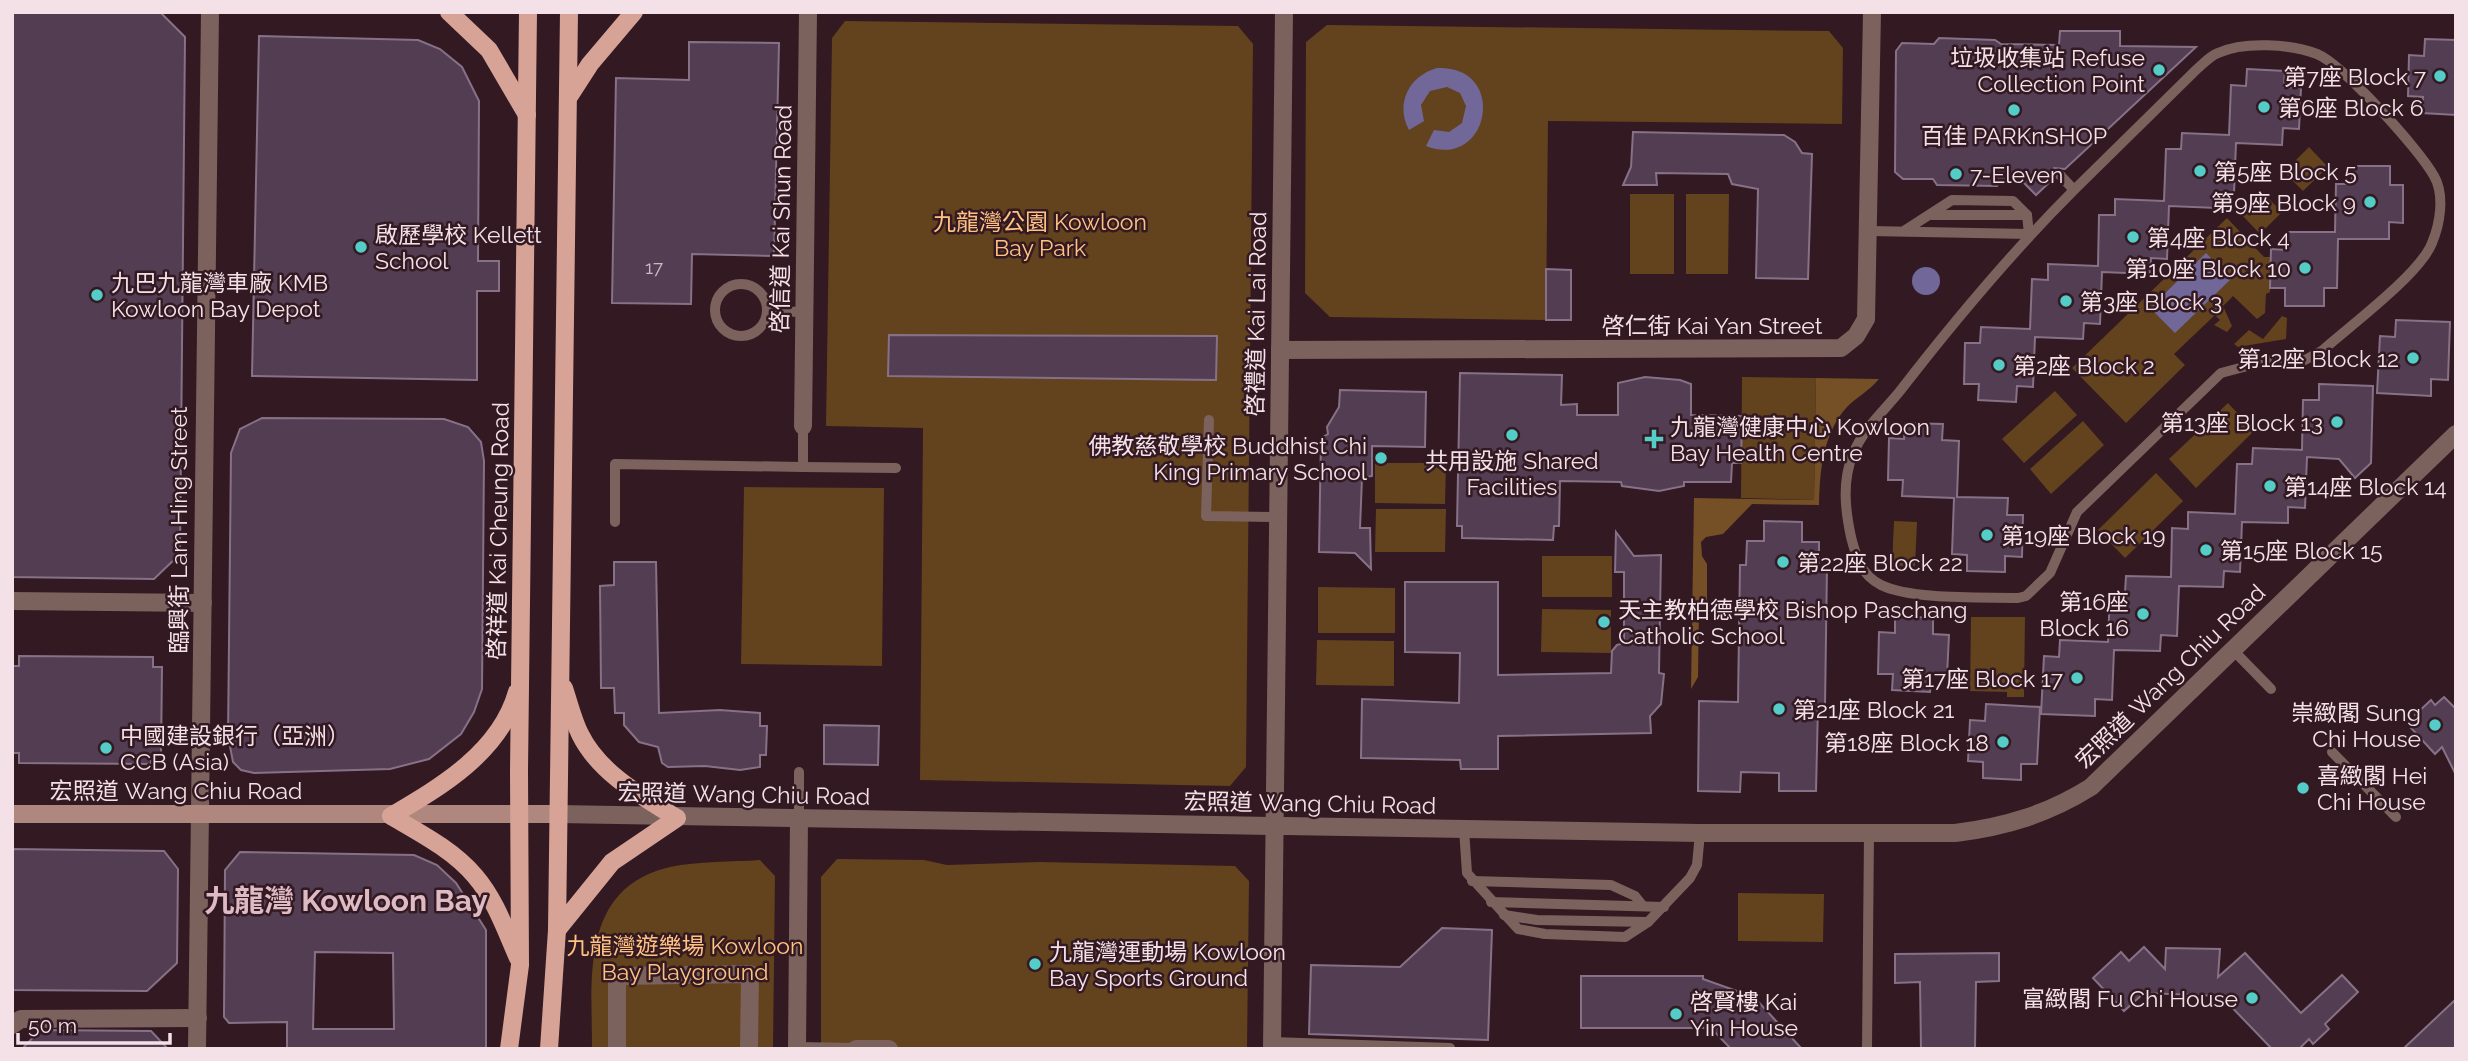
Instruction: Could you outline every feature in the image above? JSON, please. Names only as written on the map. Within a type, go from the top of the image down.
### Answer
[{"type":"main road","points":[[449,12],[489,50],[527,115]]},
{"type":"main road","name":"啓祥道 Kai Cheung Road","points":[[509,1049],[520,965],[528,12]]},
{"type":"main road","points":[[549,1049],[556,930],[569,12]]},
{"type":"main road","points":[[569,96],[598,53],[634,12]]},
{"type":"main road","points":[[556,930],[612,862],[677,818],[631,789],[600,763],[580,734],[559,674]]},
{"type":"main road","points":[[391,816],[437,789],[475,758],[512,709],[521,676]]},
{"type":"main road","name":"宏照道 Wang Chiu Road","points":[[12,814],[558,814]]},
{"type":"main road","points":[[391,816],[437,842],[474,874],[499,915],[520,965]]},
{"type":"street","name":"臨興街 Lam Hing Street","points":[[197,1049],[210,12]]},
{"type":"street","name":"啓信道 Kai Shun Road","points":[[803,426],[808,12]]},
{"type":"street","name":"啓禮道 Kai Lai Road","points":[[1272,1045],[1284,12]]},
{"type":"street","name":"啓仁街 Kai Yan Street","points":[[1280,350],[1841,348],[1856,337],[1866,319],[1872,12]]},
{"type":"street","name":"宏照道 Wang Chiu Road","points":[[558,814],[1700,833],[1870,834],[1986,830],[2029,819],[2064,804],[2102,776],[2456,434]]},
{"type":"street","points":[[12,601],[202,603]]},
{"type":"street","points":[[797,1048],[799,819]]},
{"type":"street","points":[[617,1049],[617,976],[750,974],[749,1049]]},
{"type":"street","points":[[12,1025],[21,1019],[198,1018]]},
{"type":"street","points":[[856,1049],[889,1049]]},
{"type":"lane","points":[[2243,47],[2293,48],[2317,54],[2333,62],[2404,137],[2435,177],[2441,207],[2432,244],[2419,264],[2323,350],[2305,360],[2270,360],[2221,373],[2077,512],[2050,573],[2026,596],[2018,598],[1903,592],[1881,585],[1865,573],[1858,562],[1848,522],[1846,476],[1862,434],[2029,234],[2074,190],[2196,69],[2218,53],[2243,47]]},
{"type":"lane","points":[[2059,174],[2074,190]]},
{"type":"lane","points":[[1904,232],[1933,215],[2027,215],[2029,234]]},
{"type":"lane","points":[[1869,231],[2029,234]]},
{"type":"lane","points":[[741,284],[749,285],[763,295],[768,311],[761,328],[746,336],[729,334],[717,321],[715,313],[719,296],[732,285],[741,284]]},
{"type":"lane","points":[[768,311],[805,312]]},
{"type":"lane","points":[[1209,420],[1206,516],[1278,517]]},
{"type":"lane","points":[[803,426],[803,467]]},
{"type":"lane","points":[[615,522],[615,464],[896,468]]},
{"type":"lane","points":[[2233,650],[2271,689]]},
{"type":"lane","points":[[2332,752],[2396,817]]},
{"type":"lane","points":[[799,772],[799,819]]},
{"type":"lane","points":[[1464,829],[1464,861],[1472,881],[1504,915],[1537,920],[1648,922],[1690,878],[1697,865],[1700,833]]},
{"type":"lane","points":[[1867,1049],[1870,834]]},
{"type":"lane","points":[[1472,881],[1611,885],[1635,896],[1643,906]]},
{"type":"lane","points":[[1491,902],[1664,907]]},
{"type":"lane","points":[[1272,1045],[1450,1048]]},
{"type":"lane","points":[[797,1048],[856,1049]]},
{"type":"green space","name":"九龍灣公園 Kowloon Bay Park","points":[[845,21],[1238,26],[1253,44],[1246,767],[1230,786],[920,780],[923,428],[826,426],[832,38]]},
{"type":"green space","points":[[1327,25],[1829,31],[1843,48],[1842,124],[1548,121],[1546,320],[1330,317],[1305,293],[1306,42]]},
{"type":"green space","points":[[2309,147],[2328,167],[2303,191],[2284,172]]},
{"type":"green space","points":[[2263,193],[2282,212],[2260,234],[2241,214]]},
{"type":"green space","points":[[1630,194],[1674,194],[1674,274],[1630,274]]},
{"type":"green space","points":[[1686,194],[1729,194],[1728,274],[1686,274]]},
{"type":"green space","points":[[2227,218],[2264,257],[2271,257],[2270,292],[2266,294],[2265,313],[2257,319],[2233,296],[2223,306],[2232,326],[2227,332],[2214,325],[2220,320],[2215,315],[2174,354],[2185,365],[2126,423],[2072,368]]},
{"type":"green space","points":[[2282,316],[2287,318],[2286,339],[2238,347],[2234,344],[2249,330],[2263,339]]},
{"type":"green space","points":[[1742,377],[1816,378],[1814,500],[1741,498]]},
{"type":"green space","points":[[2055,391],[2077,415],[2024,463],[2002,439]]},
{"type":"green space","points":[[2228,403],[2254,431],[2196,488],[2169,459]]},
{"type":"green space","points":[[2083,421],[2104,445],[2051,494],[2030,469]]},
{"type":"green space","points":[[1375,463],[1446,463],[1445,504],[1375,503]]},
{"type":"green space","points":[[2156,473],[2183,501],[2125,558],[2098,530]]},
{"type":"green space","points":[[744,487],[884,488],[882,666],[741,664]]},
{"type":"green space","points":[[1376,509],[1446,509],[1445,552],[1375,552]]},
{"type":"green space","points":[[1894,521],[1917,522],[1915,566],[1892,566]]},
{"type":"green space","points":[[1542,556],[1612,556],[1612,597],[1542,597]]},
{"type":"green space","points":[[1318,587],[1395,588],[1395,633],[1318,633]]},
{"type":"green space","points":[[1542,609],[1611,610],[1611,653],[1541,652]]},
{"type":"green space","points":[[1971,617],[2025,617],[2024,697],[2007,697],[2007,692],[1970,691]]},
{"type":"green space","points":[[1317,640],[1394,641],[1394,686],[1316,685]]},
{"type":"green space","name":"九龍灣運動場 Kowloon Bay Sports Ground","points":[[837,859],[924,860],[947,865],[1040,862],[1235,866],[1249,881],[1247,1049],[821,1049],[821,877]]},
{"type":"green space","name":"九龍灣遊樂場 Kowloon Bay Playground","points":[[760,860],[775,876],[773,1049],[592,1049],[593,965],[597,939],[606,915],[620,894],[641,878],[670,867]]},
{"type":"green space","points":[[1738,893],[1824,894],[1823,942],[1738,941]]},
{"type":"shaded area","points":[[1437,68],[1460,72],[1475,82],[1482,98],[1482,115],[1477,132],[1465,144],[1448,150],[1426,146],[1434,130],[1449,132],[1462,123],[1466,106],[1460,93],[1447,87],[1430,91],[1421,105],[1424,121],[1409,130],[1405,120],[1404,101],[1407,92],[1419,77]]},
{"type":"shaded area","points":[[2206,253],[2231,279],[2175,333],[2150,308]]},
{"type":"shaded area","points":[[1926,267],[1936,271],[1940,281],[1936,291],[1926,295],[1916,291],[1912,281],[1916,271]]},
{"type":"shaded area","points":[[1816,378],[1879,379],[1846,408],[1835,423],[1826,445],[1821,469],[1819,505],[1752,504],[1723,534],[1706,537],[1701,542],[1702,556],[1707,564],[1707,601],[1699,610],[1698,677],[1691,689],[1694,498],[1814,500]]},
{"type":"building","name":"九巴九龍灣車廠 KMB Kowloon Bay Depot","points":[[12,12],[160,12],[185,37],[180,554],[154,579],[12,577]]},
{"type":"building","points":[[2060,31],[2120,31],[2120,46],[2196,47],[2065,169],[2054,168],[2051,172],[2053,179],[2036,195],[2022,181],[2000,181],[1997,186],[1937,185],[1933,179],[1903,179],[1895,172],[1896,51],[1902,43],[1934,44],[1939,38],[1995,40],[2001,44],[2059,45]]},
{"type":"building","name":"啟歷學校 Kellett School","points":[[259,36],[418,40],[440,49],[462,67],[479,101],[478,261],[499,261],[499,291],[477,291],[477,380],[252,376]]},
{"type":"building","name":"第7座 Block 7","points":[[2425,39],[2456,40],[2456,115],[2422,113],[2423,97],[2408,96],[2409,55],[2424,56]]},
{"type":"building","points":[[689,42],[779,43],[774,256],[692,254],[691,304],[612,303],[616,78],[689,80]]},
{"type":"building","points":[[2247,69],[2285,71],[2284,87],[2301,88],[2299,129],[2283,128],[2282,145],[2236,143],[2234,193],[2218,192],[2217,208],[2169,206],[2167,259],[2151,258],[2150,274],[2102,272],[2100,324],[2084,323],[2083,339],[2035,337],[2033,387],[2017,386],[2016,402],[1978,400],[1979,384],[1964,384],[1965,343],[1980,343],[1981,327],[2030,329],[2032,279],[2048,280],[2048,264],[2098,266],[2099,215],[2115,215],[2115,199],[2164,201],[2166,149],[2181,149],[2182,133],[2229,135],[2231,85],[2246,86]]},
{"type":"building","points":[[1633,132],[1784,135],[1795,142],[1802,153],[1812,154],[1808,279],[1756,278],[1758,189],[1732,184],[1728,174],[1656,173],[1657,185],[1623,185],[1631,167]]},
{"type":"building","points":[[2352,166],[2390,166],[2390,185],[2403,185],[2403,223],[2389,222],[2389,239],[2338,239],[2337,288],[2324,288],[2324,306],[2285,306],[2285,288],[2270,288],[2271,249],[2286,250],[2286,232],[2335,232],[2336,184],[2352,184]]},
{"type":"building","points":[[1546,269],[1571,270],[1571,320],[1546,320]]},
{"type":"building","name":"第12座 Block 12","points":[[2396,320],[2450,322],[2448,380],[2431,379],[2431,396],[2377,393],[2380,336],[2395,337]]},
{"type":"building","points":[[889,335],[1217,336],[1216,380],[888,376]]},
{"type":"building","points":[[1460,373],[1562,375],[1561,405],[1577,404],[1577,415],[1618,415],[1618,383],[1645,377],[1680,380],[1691,384],[1691,415],[1742,416],[1741,463],[1732,463],[1731,482],[1684,482],[1684,486],[1659,491],[1622,486],[1621,482],[1560,481],[1559,526],[1554,526],[1553,540],[1462,538],[1462,526],[1457,526]]},
{"type":"building","points":[[2319,384],[2373,386],[2371,463],[2355,478],[2339,459],[2307,457],[2305,508],[2288,507],[2288,523],[2242,522],[2240,572],[2224,571],[2223,587],[2179,586],[2177,636],[2161,635],[2160,651],[2114,650],[2112,700],[2095,699],[2095,716],[2041,714],[2044,656],[2059,657],[2060,640],[2108,642],[2110,592],[2125,592],[2126,576],[2171,577],[2172,528],[2188,529],[2188,512],[2235,514],[2237,464],[2252,464],[2253,448],[2302,450],[2303,400],[2319,400]]},
{"type":"building","points":[[1340,390],[1426,392],[1425,447],[1372,446],[1372,476],[1362,478],[1360,528],[1370,528],[1371,569],[1355,553],[1319,552],[1321,438],[1328,434],[1327,427],[1339,407]]},
{"type":"building","points":[[262,418],[444,419],[468,427],[481,442],[484,461],[482,689],[474,712],[461,734],[429,759],[390,769],[254,773],[241,770],[233,762],[228,736],[231,453],[240,429]]},
{"type":"building","points":[[1905,423],[1943,424],[1942,440],[1959,441],[1957,497],[2008,498],[2007,515],[2023,515],[2022,557],[2005,556],[2005,572],[1967,571],[1967,555],[1952,554],[1954,498],[1902,496],[1903,480],[1888,480],[1889,438],[1904,439]]},
{"type":"building","points":[[1764,521],[1802,522],[1802,542],[1819,542],[1819,566],[1827,566],[1825,706],[1818,706],[1816,791],[1779,791],[1779,773],[1741,772],[1740,792],[1698,791],[1699,701],[1738,702],[1740,565],[1746,565],[1747,541],[1764,541]]},
{"type":"building","points":[[1616,532],[1634,556],[1661,555],[1659,673],[1664,674],[1661,704],[1650,716],[1651,733],[1498,736],[1498,769],[1461,769],[1460,760],[1361,758],[1362,699],[1459,703],[1460,653],[1405,652],[1405,582],[1498,582],[1498,675],[1611,673],[1612,651],[1617,645],[1624,643],[1624,572],[1615,572]]},
{"type":"building","points":[[614,562],[656,562],[659,713],[720,710],[760,713],[760,726],[767,726],[766,755],[760,755],[760,767],[740,770],[705,766],[668,767],[662,763],[658,747],[639,742],[624,725],[624,713],[615,713],[614,688],[601,688],[600,586],[614,585]]},
{"type":"building","points":[[1895,616],[1933,618],[1933,634],[1949,635],[1947,676],[1931,676],[1930,692],[1892,690],[1893,674],[1878,674],[1879,632],[1895,633]]},
{"type":"building","points":[[19,656],[153,657],[153,667],[162,667],[161,756],[151,756],[151,764],[19,763],[19,753],[12,753],[12,666],[19,666]]},
{"type":"building","name":"崇緻閣 Sung Chi House","points":[[2444,697],[2456,709],[2456,775],[2442,747],[2435,754],[2411,728],[2420,719],[2415,715],[2431,700],[2435,705]]},
{"type":"building","name":"第18座 Block 18","points":[[1986,704],[2040,707],[2037,764],[2021,764],[2021,780],[1983,778],[1983,762],[1968,761],[1970,720],[1985,721]]},
{"type":"building","points":[[824,725],[879,726],[878,765],[824,764]]},
{"type":"building","points":[[12,849],[164,851],[178,869],[177,963],[147,991],[12,990]]},
{"type":"building","points":[[240,852],[414,855],[437,865],[456,883],[486,930],[486,1049],[287,1049],[287,1022],[229,1023],[224,1017],[225,870]],"holes":[[[315,952],[393,953],[394,1029],[313,1029]]]},
{"type":"building","points":[[1442,928],[1492,930],[1488,1040],[1309,1034],[1311,965],[1400,967]]},
{"type":"building","name":"富緻閣 Fu Chi House","points":[[2144,947],[2165,969],[2166,948],[2220,949],[2218,977],[2245,953],[2301,1013],[2342,975],[2358,992],[2325,1024],[2329,1029],[2313,1044],[2309,1039],[2299,1049],[2272,1049],[2221,996],[2144,993],[2124,1011],[2093,978],[2121,952],[2129,961]]},
{"type":"building","points":[[1999,953],[1999,981],[1976,982],[1975,1049],[1921,1049],[1920,982],[1895,983],[1895,954]]},
{"type":"building","name":"啓賢樓 Kai Yin House","points":[[1581,976],[1703,976],[1703,979],[1754,997],[1802,1049],[1731,1049],[1711,1028],[1581,1028]]},
{"type":"building","points":[[2456,999],[2456,1049],[2403,1049]]},
{"type":"building","points":[[40,1030],[151,1031],[168,1049],[22,1049]]},
{"type":"place","name":"垃圾收集站 Refuse Collection Point","points":[[2159,70]]},
{"type":"place","name":"第7座 Block 7","points":[[2440,76]]},
{"type":"place","name":"第6座 Block 6","points":[[2264,107]]},
{"type":"place","name":"百佳 PARKnSHOP","points":[[2014,110]]},
{"type":"place","name":"第5座 Block 5","points":[[2200,171]]},
{"type":"place","name":"7-Eleven","points":[[1956,174]]},
{"type":"place","name":"第9座 Block 9","points":[[2370,202]]},
{"type":"place","name":"第4座 Block 4","points":[[2133,237]]},
{"type":"place","name":"啟歷學校 Kellett School","points":[[361,247]]},
{"type":"place","name":"第10座 Block 10","points":[[2305,268]]},
{"type":"place","name":"九巴九龍灣車廠 KMB Kowloon Bay Depot","points":[[97,295]]},
{"type":"place","name":"第3座 Block 3","points":[[2066,301]]},
{"type":"place","name":"第12座 Block 12","points":[[2413,358]]},
{"type":"place","name":"第2座 Block 2","points":[[1999,365]]},
{"type":"place","name":"第13座 Block 13","points":[[2337,422]]},
{"type":"place","name":"共用設施 Shared Facilities","points":[[1512,435]]},
{"type":"place","name":"九龍灣健康中心 Kowloon Bay Health Centre","points":[[1654,439]]},
{"type":"place","name":"佛教慈敬學校 Buddhist Chi King Primary School","points":[[1381,458]]},
{"type":"place","name":"第14座 Block 14","points":[[2270,486]]},
{"type":"place","name":"第19座 Block 19","points":[[1987,535]]},
{"type":"place","name":"第15座 Block 15","points":[[2206,550]]},
{"type":"place","name":"第22座 Block 22","points":[[1783,562]]},
{"type":"place","name":"第16座 Block 16","points":[[2143,614]]},
{"type":"place","name":"天主教柏德學校 Bishop Paschang Catholic School","points":[[1604,622]]},
{"type":"place","name":"第17座 Block 17","points":[[2077,678]]},
{"type":"place","name":"第21座 Block 21","points":[[1779,709]]},
{"type":"place","name":"崇緻閣 Sung Chi House","points":[[2435,725]]},
{"type":"place","name":"第18座 Block 18","points":[[2003,742]]},
{"type":"place","name":"中國建設銀行（亞洲） CCB (Asia)","points":[[106,748]]},
{"type":"place","name":"喜緻閣 Hei Chi House","points":[[2303,788]]},
{"type":"place","name":"九龍灣運動場 Kowloon Bay Sports Ground","points":[[1035,964]]},
{"type":"place","name":"富緻閣 Fu Chi House","points":[[2252,998]]},
{"type":"place","name":"啓賢樓 Kai Yin House","points":[[1676,1014]]},
{"type":"district","name":"九龍灣 Kowloon Bay","points":[[346,900]]}]
